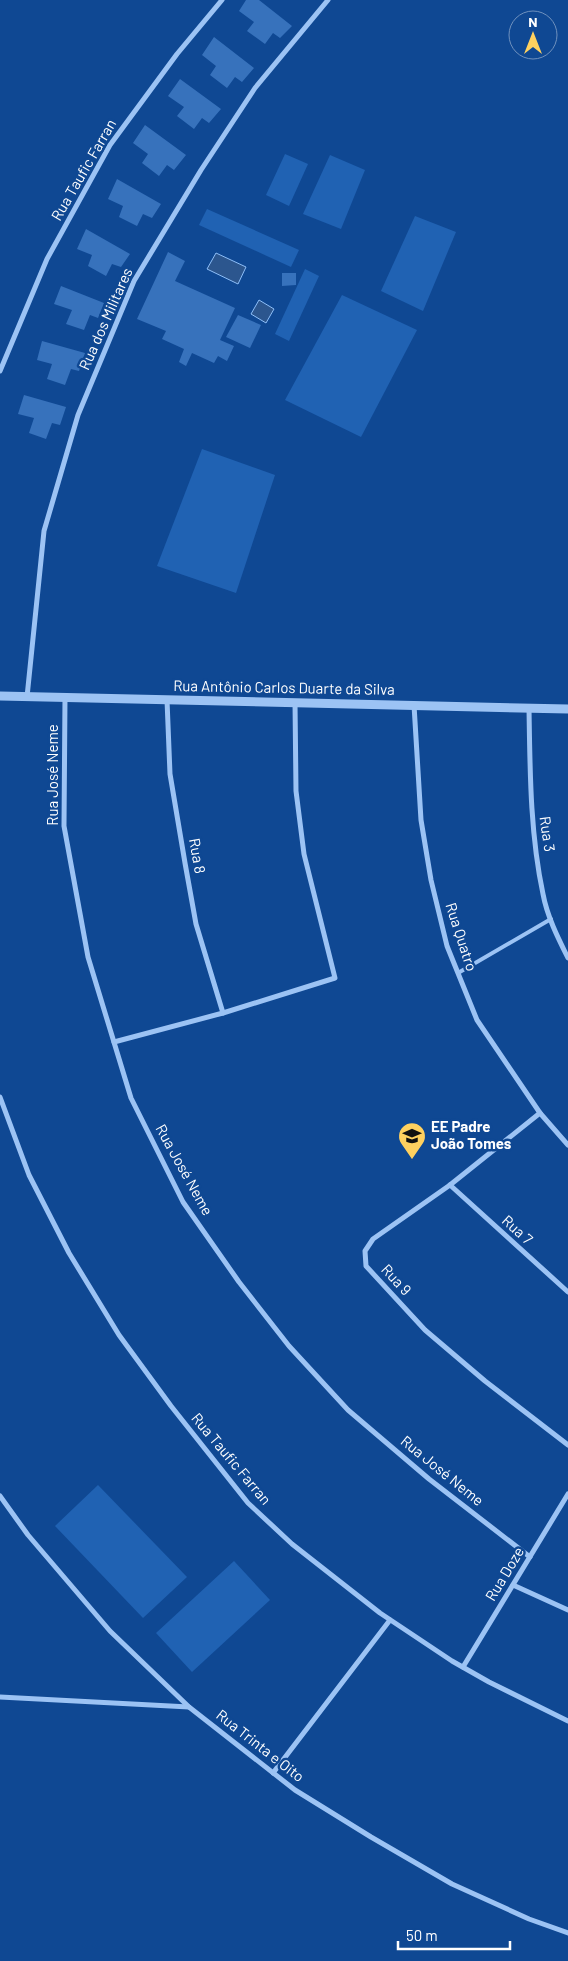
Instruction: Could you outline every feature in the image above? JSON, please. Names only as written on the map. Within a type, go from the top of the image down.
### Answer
[{"type":"street","name":"Rua Taufic Farran","points":[[0,372],[47,259],[110,145],[178,54],[222,0]]},
{"type":"street","name":"Rua dos Militares","points":[[27,697],[44,532],[78,415],[134,281],[201,170],[255,88],[328,0]]},
{"type":"street","name":"Rua Antônio Carlos Duarte da Silva","points":[[0,696],[568,709]]},
{"type":"street","name":"Rua José Neme","points":[[66,698],[64,826],[88,957],[131,1098],[183,1202],[239,1282],[289,1346],[348,1410],[429,1479],[530,1557]]},
{"type":"street","name":"Rua 8","points":[[167,700],[170,774],[185,863],[196,924],[223,1013]]},
{"type":"street","points":[[114,1042],[223,1013],[335,978],[304,854],[296,791],[295,702]]},
{"type":"street","name":"Rua Quatro","points":[[414,705],[421,820],[431,880],[447,946],[477,1020],[540,1113],[568,1145]]},
{"type":"street","name":"Rua 3","points":[[529,708],[530,800],[543,895],[568,958]]},
{"type":"street","name":"Rua Taufic Farran","points":[[0,1097],[29,1176],[68,1254],[119,1335],[171,1406],[248,1503],[292,1544],[390,1620],[489,1682],[568,1721]]},
{"type":"street","name":"Rua 9","points":[[540,1113],[450,1185],[373,1238],[365,1251],[366,1266],[425,1330],[485,1381],[568,1445]]},
{"type":"street","name":"Rua 7","points":[[450,1185],[568,1292]]},
{"type":"street","name":"Rua Doze","points":[[463,1667],[568,1494]]},
{"type":"street","name":"Rua Trinta e Oito","points":[[0,1496],[28,1535],[110,1631],[189,1707],[295,1790],[370,1838],[452,1884],[529,1919],[568,1933]]},
{"type":"street","points":[[513,1585],[568,1610]]},
{"type":"street","points":[[273,1773],[390,1620]]},
{"type":"street","points":[[0,1697],[189,1707]]},
{"type":"lane","points":[[458,973],[551,919]]},
{"type":"shaded area","points":[[285,154],[308,164],[289,206],[266,195]]},
{"type":"shaded area","points":[[330,155],[365,170],[341,229],[303,214]]},
{"type":"shaded area","points":[[207,209],[299,250],[291,267],[199,225]]},
{"type":"shaded area","points":[[415,216],[456,232],[423,311],[381,291]]},
{"type":"shaded area","points":[[216,253],[246,267],[238,284],[207,269]]},
{"type":"shaded area","points":[[305,269],[319,276],[289,341],[275,334]]},
{"type":"shaded area","points":[[342,295],[417,330],[361,437],[285,400]]},
{"type":"shaded area","points":[[259,300],[274,309],[266,323],[251,314]]},
{"type":"shaded area","points":[[202,449],[275,475],[236,593],[157,566]]},
{"type":"shaded area","points":[[98,1485],[187,1577],[143,1618],[55,1526]]},
{"type":"shaded area","points":[[234,1561],[270,1600],[192,1672],[156,1633]]},
{"type":"building","points":[[246,0],[259,0],[292,26],[280,38],[273,33],[265,44],[247,31],[254,22],[239,11]]},
{"type":"building","points":[[214,37],[254,68],[242,82],[235,77],[227,88],[210,75],[216,66],[202,55]]},
{"type":"building","points":[[180,79],[221,109],[209,123],[202,118],[194,129],[177,116],[184,107],[168,96]]},
{"type":"building","points":[[145,125],[186,155],[174,170],[167,165],[159,176],[142,163],[148,154],[133,143]]},
{"type":"building","points":[[117,179],[161,204],[152,218],[143,214],[137,226],[119,217],[123,206],[108,199]]},
{"type":"building","points":[[86,229],[130,254],[121,267],[112,264],[106,276],[88,266],[92,255],[77,249]]},
{"type":"building","points":[[168,252],[185,261],[175,281],[235,308],[220,340],[234,346],[227,361],[218,356],[214,363],[192,353],[186,366],[179,362],[184,349],[162,339],[166,331],[137,319]]},
{"type":"building","points":[[282,273],[296,273],[296,285],[282,286]]},
{"type":"building","points":[[61,286],[104,303],[98,318],[90,315],[84,330],[66,324],[72,310],[54,304]]},
{"type":"building","points":[[238,315],[261,325],[250,348],[226,337]]},
{"type":"building","points":[[42,341],[85,353],[79,371],[71,369],[65,385],[47,379],[52,364],[37,360]]},
{"type":"building","points":[[24,395],[66,407],[60,425],[52,423],[46,439],[29,433],[34,418],[18,414]]},
{"type":"place","name":"EE Padre João Tomes","points":[[412,1160]]}]
